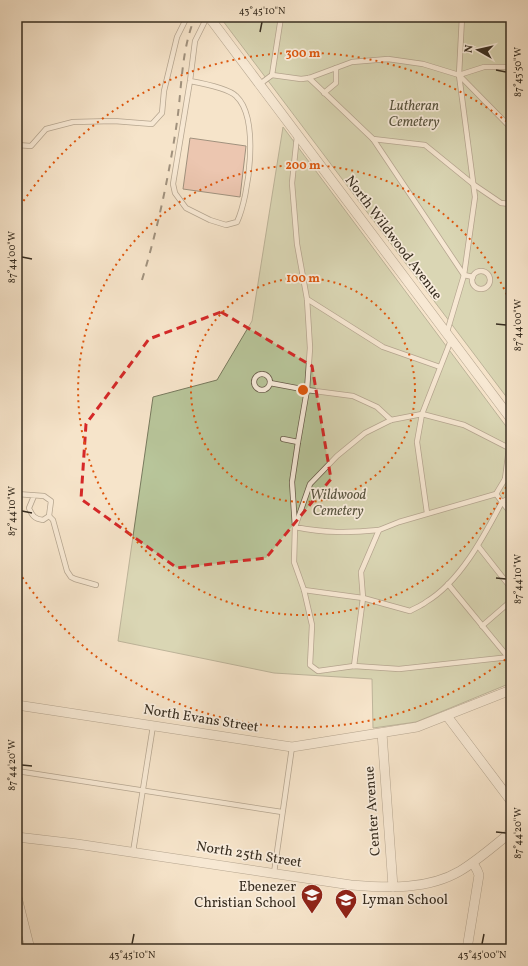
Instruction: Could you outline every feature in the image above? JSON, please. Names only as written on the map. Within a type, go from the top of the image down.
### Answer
[{"type":"street","name":"North Wildwood Avenue","points":[[208,17],[298,134],[511,419]]},
{"type":"street","name":"North Evans Street","points":[[17,705],[292,746],[417,727],[511,690]]},
{"type":"street","points":[[447,716],[511,800]]},
{"type":"street","name":"Center Avenue","points":[[382,733],[393,887]]},
{"type":"street","name":"North 25th Street","points":[[17,837],[133,852],[351,885],[393,887],[419,885],[433,882],[458,872],[473,863],[511,832]]},
{"type":"street","points":[[467,949],[479,875],[473,863]]},
{"type":"street","points":[[17,897],[30,949]]},
{"type":"lane","points":[[17,144],[31,146],[46,129],[74,122],[114,121],[152,124],[162,113],[164,91],[177,37],[187,17]]},
{"type":"lane","points":[[190,80],[205,83],[236,96],[246,111],[250,130],[247,185],[242,211],[237,222],[226,225],[204,217],[186,208],[175,193],[173,184],[195,41],[208,17]]},
{"type":"lane","points":[[272,76],[281,17]]},
{"type":"lane","points":[[427,513],[417,442],[422,414],[440,367],[464,275],[475,197],[459,75],[462,17]]},
{"type":"lane","points":[[260,84],[272,76],[309,78],[352,62],[388,59],[423,64],[459,75],[511,128]]},
{"type":"lane","points":[[459,75],[484,68],[511,67]]},
{"type":"lane","points":[[324,93],[336,83],[336,68]]},
{"type":"lane","points":[[309,78],[373,139],[464,275],[473,277]]},
{"type":"lane","points":[[298,134],[292,183],[297,244],[307,299],[310,348],[307,390],[292,482],[295,527],[294,562],[304,590],[312,625],[310,665],[318,671],[354,666],[399,669],[509,657]]},
{"type":"lane","points":[[373,139],[425,145],[473,184],[501,203],[511,204]]},
{"type":"lane","points":[[307,299],[383,347],[440,367]]},
{"type":"lane","points":[[270,383],[353,396],[377,407],[391,420]]},
{"type":"lane","points":[[422,414],[464,425],[510,447],[505,479],[496,494],[427,513],[379,530],[350,533],[317,531],[295,527],[310,484],[337,456],[365,433],[391,420],[422,414]]},
{"type":"lane","points":[[283,440],[298,442]]},
{"type":"lane","points":[[505,479],[511,480]]},
{"type":"lane","points":[[17,494],[44,496],[51,501],[49,516],[43,520],[37,519],[31,514],[29,508],[34,496]]},
{"type":"lane","points":[[496,494],[511,513]]},
{"type":"lane","points":[[304,590],[364,598],[410,611],[427,602],[448,584],[478,546],[502,502],[511,497]]},
{"type":"lane","points":[[49,516],[53,520],[67,570],[71,577],[96,585]]},
{"type":"lane","points":[[354,666],[364,598],[361,572],[379,530]]},
{"type":"lane","points":[[478,546],[511,588]]},
{"type":"lane","points":[[448,584],[509,657]]},
{"type":"lane","points":[[482,626],[511,601]]},
{"type":"lane","points":[[133,852],[153,725]]},
{"type":"lane","points":[[274,873],[292,746]]},
{"type":"lane","points":[[17,771],[282,812]]},
{"type":"highlighted area","points":[[221,312],[312,366],[331,479],[266,558],[177,568],[81,499],[86,424],[149,339]]},
{"type":"green space","name":"Lutheran Cemetery","points":[[220,17],[511,17],[511,403]]},
{"type":"green space","name":"Wildwood Cemetery","points":[[283,127],[511,433],[511,683],[416,722],[373,728],[372,679],[274,673],[118,641],[153,397],[217,380],[252,321]]},
{"type":"building","points":[[190,138],[246,146],[240,197],[183,189]]},
{"type":"railway","points":[[142,280],[167,182],[177,122],[184,56],[190,30],[195,17]]},
{"type":"place","name":"Ebenezer Christian School","points":[[312,914]]},
{"type":"place","name":"Lyman School","points":[[346,920]]}]
